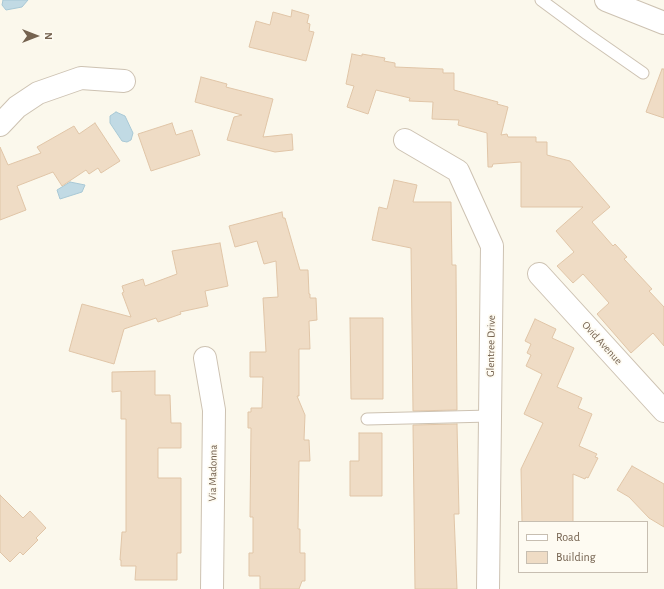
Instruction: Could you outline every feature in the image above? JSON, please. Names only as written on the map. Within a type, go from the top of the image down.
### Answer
[{"type":"street","points":[[606,0],[664,23]]},
{"type":"street","points":[[0,125],[17,108],[38,93],[81,78],[124,81]]},
{"type":"street","name":"Glentree Drive","points":[[405,140],[458,171],[492,246],[488,589]]},
{"type":"street","name":"Ovid Avenue","points":[[539,274],[664,411]]},
{"type":"street","name":"Via Madonna","points":[[205,358],[214,410],[212,589]]},
{"type":"lane","points":[[541,0],[586,34],[643,73]]},
{"type":"lane","points":[[367,419],[490,416]]},
{"type":"water","points":[[3,0],[28,0],[22,7],[6,10],[2,5]]},
{"type":"water","points":[[116,112],[125,116],[133,133],[131,140],[127,142],[122,141],[110,123],[110,116]]},
{"type":"water","points":[[70,182],[85,185],[82,192],[60,199],[57,190]]},
{"type":"building","points":[[292,10],[309,15],[307,23],[310,24],[309,31],[314,32],[306,61],[249,47],[256,21],[270,25],[273,12],[291,17]]},
{"type":"building","points":[[352,54],[362,56],[362,54],[385,58],[384,61],[395,63],[395,67],[443,69],[443,73],[454,73],[454,90],[498,102],[497,104],[508,107],[501,135],[507,134],[508,137],[536,137],[536,142],[547,142],[547,155],[570,161],[610,207],[592,222],[613,246],[615,244],[627,257],[624,259],[652,289],[649,291],[664,307],[664,346],[653,333],[631,353],[597,314],[609,303],[583,274],[573,283],[557,266],[574,252],[556,231],[583,207],[521,207],[521,162],[493,164],[492,167],[488,167],[487,133],[458,125],[459,120],[432,119],[433,102],[409,101],[410,98],[376,90],[368,114],[347,107],[354,86],[346,84]]},
{"type":"building","points":[[662,69],[664,69],[664,118],[646,112]]},
{"type":"building","points":[[201,77],[227,84],[226,87],[273,99],[263,137],[292,134],[293,150],[275,152],[227,140],[234,117],[242,115],[195,102]]},
{"type":"building","points":[[95,123],[120,161],[101,173],[98,168],[89,174],[86,170],[62,186],[53,172],[17,186],[26,210],[0,220],[0,147],[8,165],[41,153],[37,147],[74,126],[79,134]]},
{"type":"building","points":[[172,123],[176,135],[192,130],[200,155],[151,171],[138,134]]},
{"type":"building","points":[[394,180],[417,185],[413,202],[451,202],[452,265],[456,265],[457,410],[413,411],[411,248],[372,240],[379,207],[387,209]]},
{"type":"building","points":[[282,212],[300,270],[308,270],[310,298],[316,298],[317,320],[309,321],[310,349],[299,349],[299,396],[297,396],[305,415],[304,440],[309,440],[310,461],[299,461],[298,529],[300,529],[300,553],[305,553],[305,581],[302,581],[299,589],[260,589],[260,576],[249,576],[249,553],[253,553],[253,517],[250,517],[251,428],[248,428],[248,412],[251,412],[251,408],[262,408],[263,377],[250,377],[250,352],[266,352],[263,298],[278,297],[276,261],[264,264],[257,241],[235,247],[229,226]]},
{"type":"building","points":[[220,243],[228,286],[205,291],[208,306],[180,312],[181,314],[158,322],[156,318],[124,329],[114,364],[69,351],[82,304],[131,317],[122,293],[124,292],[122,286],[143,279],[145,286],[177,274],[172,251]]},
{"type":"building","points":[[350,318],[383,318],[383,399],[351,399]]},
{"type":"building","points":[[535,319],[556,329],[552,338],[574,348],[557,387],[582,398],[578,408],[592,414],[579,446],[597,454],[595,457],[598,458],[588,478],[586,477],[585,479],[573,474],[573,521],[522,521],[521,469],[543,423],[524,414],[542,374],[526,366],[531,355],[527,353],[531,344],[525,341]]},
{"type":"building","points":[[155,371],[155,395],[170,395],[171,423],[181,423],[181,448],[158,448],[158,478],[181,478],[181,553],[177,553],[177,580],[135,580],[136,566],[121,566],[120,560],[122,532],[126,532],[126,419],[121,419],[121,391],[112,392],[112,372]]},
{"type":"building","points":[[457,424],[459,514],[454,514],[457,589],[415,589],[413,425]]},
{"type":"building","points":[[359,433],[382,433],[382,496],[350,496],[350,461],[359,461]]},
{"type":"building","points":[[632,466],[664,484],[664,527],[649,518],[629,497],[617,490]]},
{"type":"building","points":[[0,495],[23,518],[30,511],[46,528],[36,538],[38,540],[23,555],[20,552],[10,562],[0,552]]}]
